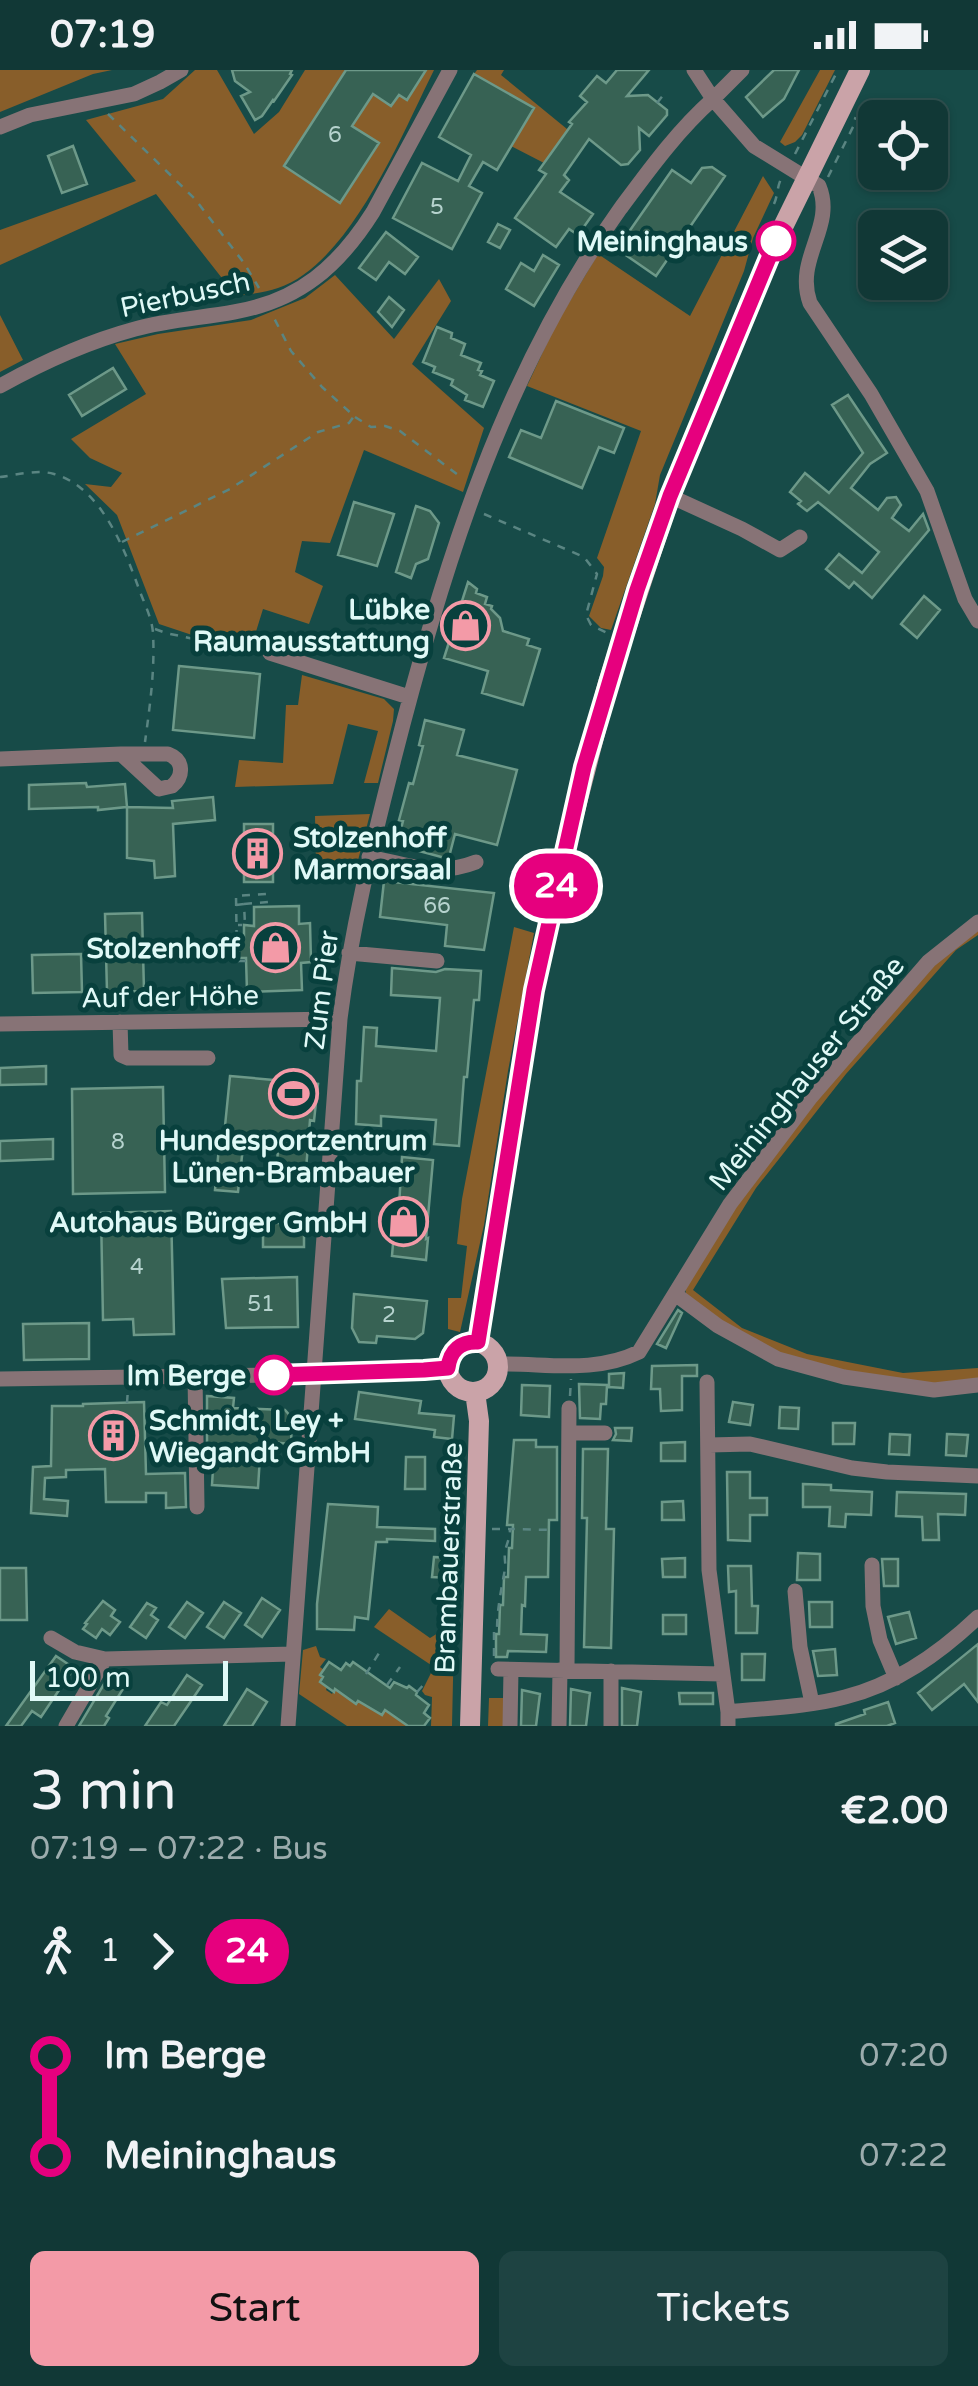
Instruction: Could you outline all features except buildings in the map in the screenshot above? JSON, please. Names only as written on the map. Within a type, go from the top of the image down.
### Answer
[{"type":"main road","points":[[478,1342],[534,990],[584,767],[622,640],[670,496],[776,241],[860,70]]},
{"type":"main road","points":[[478,1342],[490,1348],[498,1364],[495,1379],[476,1392],[456,1386],[448,1368],[457,1348],[478,1342]]},
{"type":"main road","name":"Brambauerstraße","points":[[470,1726],[479,1422],[476,1392]]},
{"type":"street","points":[[0,127],[30,115],[134,94],[180,70]]},
{"type":"street","name":"Pierbusch","points":[[0,386],[106,337],[267,303],[326,272],[359,234],[450,70]]},
{"type":"street","points":[[694,70],[713,99],[754,146],[820,186],[823,218],[805,278],[810,304],[870,394],[927,491],[965,599],[978,621]]},
{"type":"street","points":[[713,99],[742,70]]},
{"type":"street","name":"Zum Pier","points":[[288,1726],[340,1019],[349,953],[410,697],[476,485],[530,358],[582,267],[667,146],[713,99]]},
{"type":"street","points":[[670,496],[780,550],[800,536]]},
{"type":"street","points":[[270,653],[410,697]]},
{"type":"street","points":[[0,759],[120,754],[168,754],[176,757],[181,769],[176,782],[166,790],[159,789],[120,754]]},
{"type":"street","points":[[370,857],[439,871],[476,862]]},
{"type":"street","name":"Meininghauser Straße","points":[[498,1364],[572,1366],[622,1360],[639,1352],[730,1204],[811,1098],[928,961],[978,922]]},
{"type":"street","points":[[349,953],[437,962]]},
{"type":"street","name":"Auf der Höhe","points":[[0,1024],[340,1019]]},
{"type":"street","points":[[120,1022],[119,1047],[121,1055],[128,1058],[208,1058]]},
{"type":"street","points":[[675,1294],[718,1326],[778,1359],[844,1377],[934,1390],[978,1385]]},
{"type":"street","points":[[0,1379],[448,1368]]},
{"type":"street","points":[[196,1376],[197,1507]]},
{"type":"street","points":[[707,1382],[709,1570],[728,1719],[844,1698],[874,1688],[932,1656],[978,1617]]},
{"type":"street","points":[[559,1726],[564,1670],[569,1408]]},
{"type":"street","points":[[569,1432],[605,1433]]},
{"type":"street","points":[[709,1445],[750,1444],[870,1470],[978,1476]]},
{"type":"street","points":[[872,1564],[873,1606],[880,1640],[896,1678]]},
{"type":"street","points":[[795,1592],[800,1648],[812,1703]]},
{"type":"street","points":[[51,1638],[76,1652],[105,1659],[292,1654]]},
{"type":"street","points":[[66,1726],[105,1659]]},
{"type":"street","points":[[510,1726],[501,1667],[722,1674]]},
{"type":"street","points":[[611,1726],[612,1671]]},
{"type":"path","points":[[657,103],[664,94]]},
{"type":"path","points":[[99,102],[196,198],[244,264],[291,351],[322,387],[371,427],[400,431],[476,485]]},
{"type":"path","points":[[122,542],[230,489],[318,432],[348,423],[354,416]]},
{"type":"path","points":[[0,478],[30,472],[55,474],[82,490],[108,518],[122,542],[153,628],[153,679],[144,754]]},
{"type":"path","points":[[468,508],[584,557],[597,574],[586,614],[590,625],[622,640]]},
{"type":"path","points":[[153,628],[246,652],[270,653]]},
{"type":"path","points":[[236,905],[268,902],[267,894],[236,896],[236,905],[236,925],[237,962],[246,961]]},
{"type":"path","points":[[236,925],[244,926],[244,904]]},
{"type":"path","points":[[569,1408],[572,1366]]},
{"type":"path","points":[[501,1667],[496,1604],[501,1599],[510,1530],[568,1530]]},
{"type":"path","points":[[366,1674],[379,1653]]},
{"type":"path","points":[[387,1686],[400,1667]]},
{"type":"path","points":[[418,1692],[424,1683]]},
{"type":"shaded area","points":[[0,70],[112,70],[0,112]]},
{"type":"shaded area","points":[[195,70],[217,70],[254,134],[279,112],[305,70],[434,70],[390,161],[351,225],[304,274],[278,288],[232,297],[225,282],[156,194],[0,265],[0,230],[136,181],[86,120],[163,99]]},
{"type":"shaded area","points":[[477,70],[504,70],[501,75],[578,138],[544,163],[511,146],[533,107],[474,74]]},
{"type":"shaded area","points":[[820,70],[835,70],[802,135],[785,146],[780,142]]},
{"type":"shaded area","points":[[763,176],[774,193],[660,475],[655,504],[611,630],[601,628],[589,616],[603,576],[604,567],[597,558],[641,431],[527,386],[555,326],[598,254],[690,316]]},
{"type":"shaded area","points":[[335,275],[394,339],[439,279],[451,301],[412,364],[484,428],[463,492],[364,450],[330,543],[302,541],[295,572],[323,586],[309,624],[263,609],[249,654],[159,624],[117,515],[85,484],[111,487],[122,473],[90,458],[71,439],[146,394],[115,344],[251,320],[305,298]]},
{"type":"shaded area","points":[[0,315],[23,360],[0,372]]},
{"type":"shaded area","points":[[302,675],[384,699],[394,709],[378,783],[364,783],[378,731],[348,724],[333,784],[235,787],[239,760],[283,763],[286,705],[298,705]]},
{"type":"shaded area","points":[[370,814],[354,876],[322,877],[316,871],[315,816]]},
{"type":"shaded area","points":[[514,927],[534,933],[484,1225],[460,1332],[448,1329],[448,1298],[461,1298],[467,1246],[457,1244],[462,1199]]},
{"type":"shaded area","points":[[978,928],[978,935],[956,950],[846,1074],[756,1188],[693,1290],[742,1328],[807,1354],[903,1373],[978,1368],[978,1381],[931,1385],[889,1380],[799,1360],[749,1340],[686,1295],[685,1284],[736,1203],[819,1093],[937,960]]},
{"type":"shaded area","points":[[447,1588],[455,1589],[452,1726],[431,1726],[432,1697],[422,1691],[434,1667],[374,1627],[389,1609],[430,1638],[443,1630]]},
{"type":"shaded area","points":[[316,1646],[320,1657],[326,1659],[320,1667],[324,1670],[320,1683],[326,1690],[332,1694],[335,1689],[356,1704],[360,1699],[369,1708],[372,1704],[382,1714],[385,1710],[416,1726],[347,1726],[299,1694],[303,1650]]},
{"type":"shaded area","points":[[489,1698],[505,1698],[505,1726],[488,1726]]},
{"type":"bus line","name":"24","points":[[274,1375],[448,1368],[457,1348],[478,1342],[534,990],[584,767],[637,590],[670,496],[776,241]]},
{"type":"place","name":"Meininghaus","points":[[776,241]]},
{"type":"place","name":"Lübke Raumausstattung","points":[[465,625]]},
{"type":"place","name":"Stolzenhoff Marmorsaal","points":[[258,853]]},
{"type":"place","name":"Stolzenhoff","points":[[275,948]]},
{"type":"place","name":"Hundesportzentrum Lünen-Brambauer","points":[[293,1093]]},
{"type":"place","name":"Autohaus Bürger GmbH","points":[[403,1222]]},
{"type":"place","name":"Im Berge","points":[[274,1375]]},
{"type":"place","name":"Schmidt, Ley + Wiegandt GmbH","points":[[114,1436]]}]
